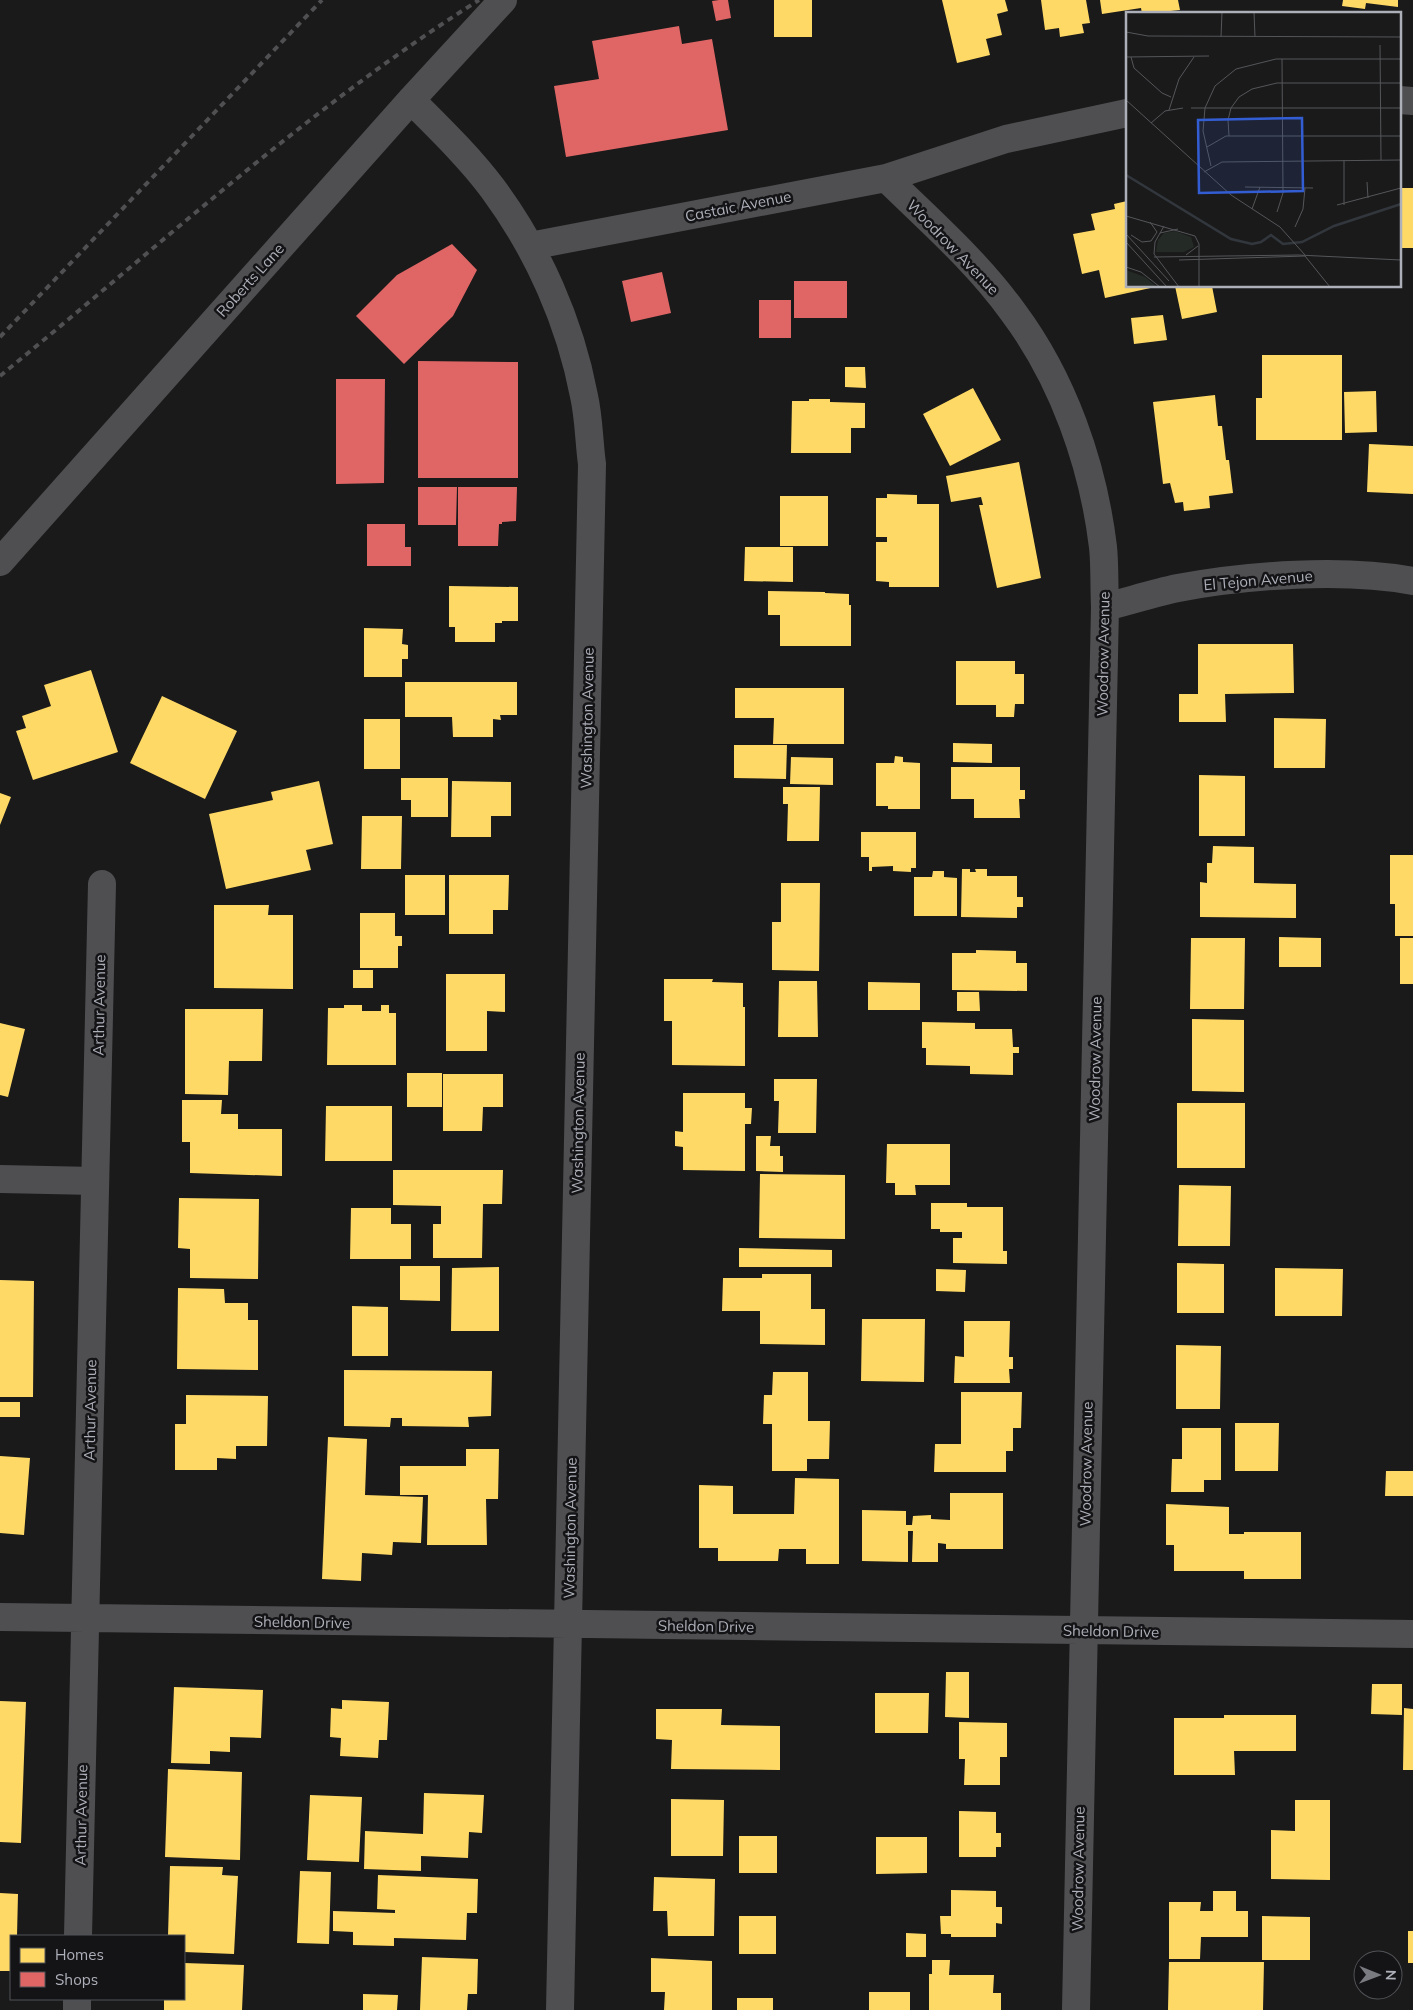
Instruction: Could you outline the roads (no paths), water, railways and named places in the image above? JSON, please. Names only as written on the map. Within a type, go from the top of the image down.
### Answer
[{"type":"street","name":"Roberts Lane","points":[[0,562],[502,0]]},
{"type":"street","points":[[411,100],[454,144],[493,189],[530,246]]},
{"type":"street","points":[[1400,100],[1413,100]]},
{"type":"street","name":"Castaic Avenue","points":[[530,246],[886,178],[1006,138],[1126,113]]},
{"type":"street","name":"Woodrow Avenue","points":[[886,178],[970,260],[1014,312],[1045,363],[1074,424],[1093,489],[1103,548],[1105,607],[1076,2010]]},
{"type":"street","name":"Washington Avenue","points":[[530,246],[546,276],[570,340],[585,397],[592,464],[560,2010]]},
{"type":"street","name":"El Tejon Avenue","points":[[1105,607],[1178,588],[1241,579],[1329,574],[1413,581]]},
{"type":"street","name":"Arthur Avenue","points":[[78,1935],[102,884]]},
{"type":"street","points":[[0,1179],[95,1181]]},
{"type":"street","name":"Sheldon Drive","points":[[0,1618],[1413,1634]]},
{"type":"railway","points":[[0,337],[322,0]]},
{"type":"railway","points":[[0,376],[293,133],[415,42],[479,0]]}]
